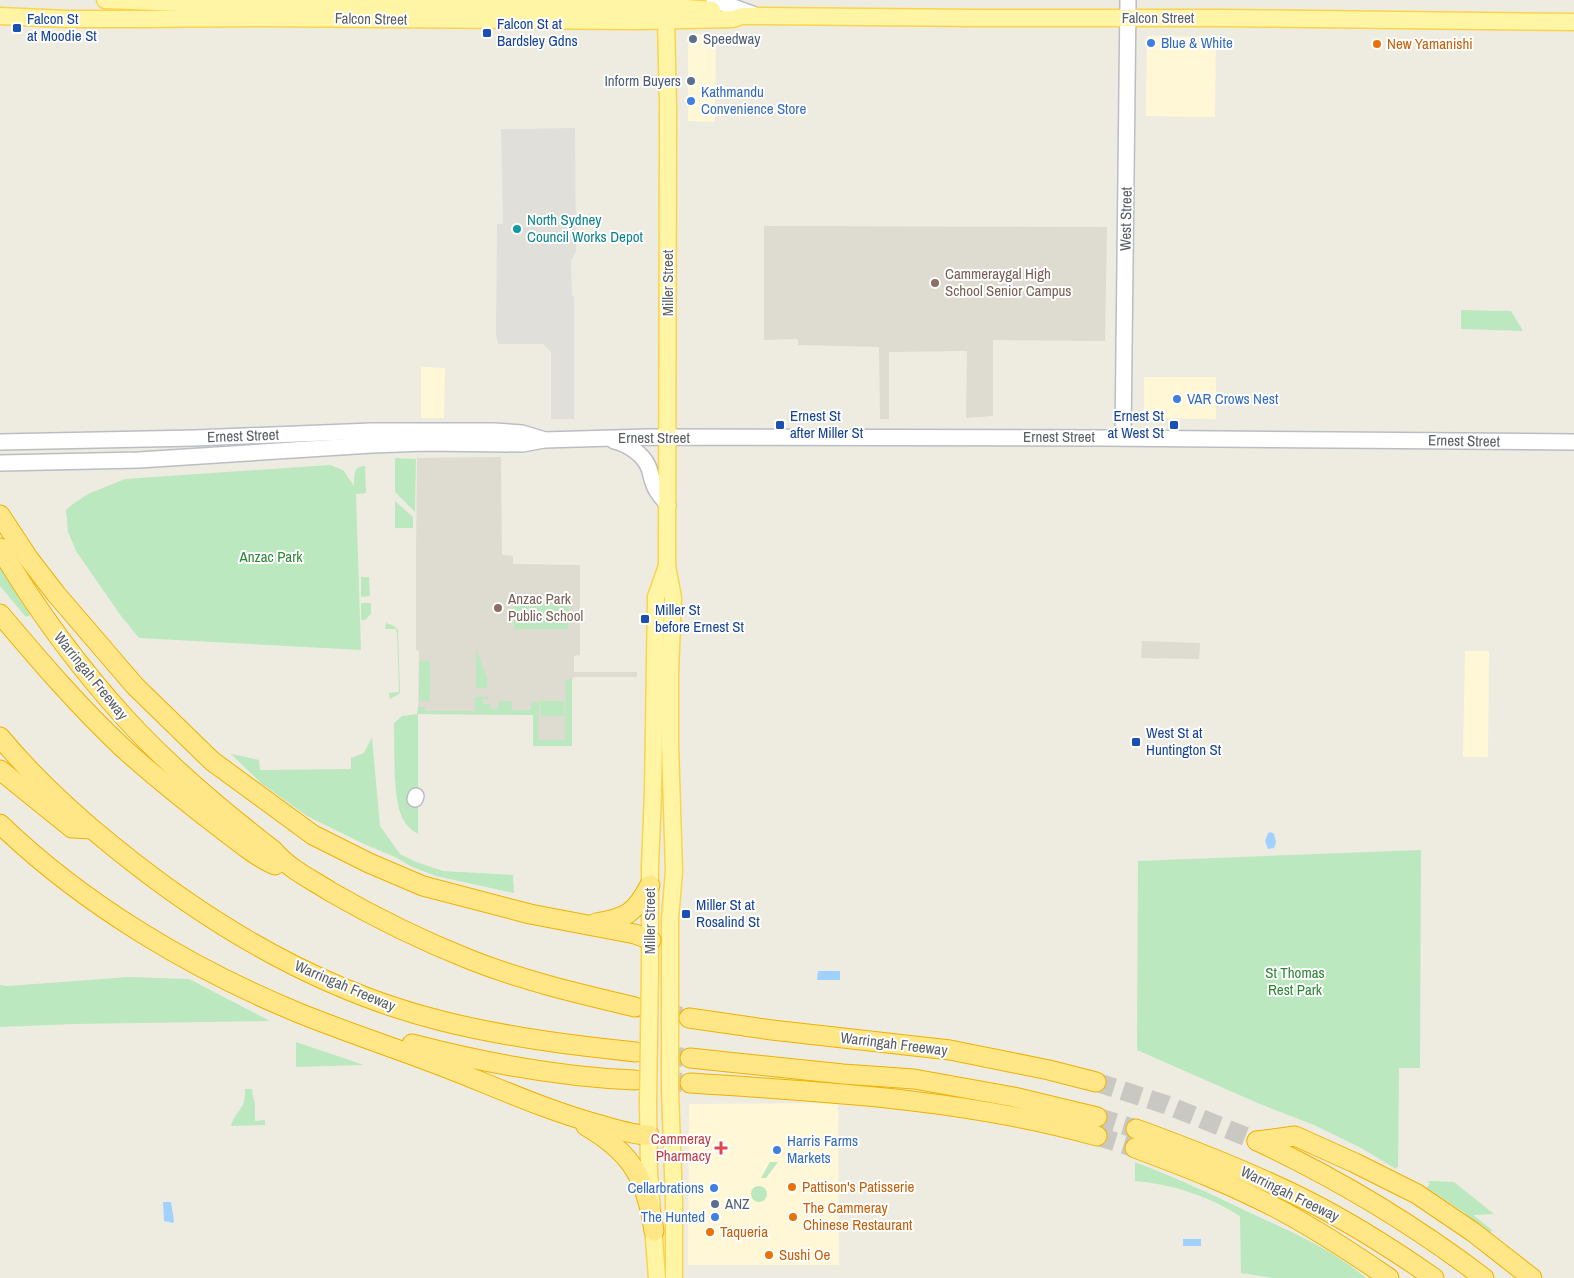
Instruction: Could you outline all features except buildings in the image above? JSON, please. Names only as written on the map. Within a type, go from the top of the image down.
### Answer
[{"type":"highway","points":[[0,515],[29,559],[56,594],[135,686],[212,761],[313,835],[369,863],[422,886],[530,914],[635,934],[651,940]]},
{"type":"highway","name":"Warringah Freeway","points":[[0,548],[46,620],[126,719],[191,782],[291,867],[341,898],[388,923],[472,960],[538,982],[636,1007]]},
{"type":"highway","name":"Warringah Freeway","points":[[0,614],[96,721],[167,786],[240,843],[273,864],[291,867]]},
{"type":"highway","name":"Warringah Freeway","points":[[0,737],[38,778],[92,829],[154,878],[226,927],[268,952],[344,989],[410,1012],[467,1027],[538,1040],[636,1052]]},
{"type":"highway","name":"Warringah Freeway","points":[[0,770],[72,828],[92,829]]},
{"type":"highway","points":[[0,824],[72,884],[147,936],[193,962],[253,993],[551,1110],[599,1134],[629,1159],[639,1177],[648,1202],[654,1231]]},
{"type":"highway","points":[[588,925],[626,916],[638,905],[650,886]]},
{"type":"highway","name":"Warringah Freeway","points":[[689,1018],[772,1030],[950,1050],[1049,1070],[1096,1082]]},
{"type":"highway","points":[[349,1032],[398,1040],[522,1069],[597,1079],[635,1080]]},
{"type":"highway","points":[[690,1058],[843,1074],[914,1079],[1014,1096],[1097,1117]]},
{"type":"highway","points":[[690,1084],[864,1095],[980,1111],[1036,1121],[1097,1136]]},
{"type":"highway","points":[[551,1110],[618,1130],[649,1135]]},
{"type":"highway","name":"Warringah Freeway","points":[[1136,1129],[1229,1165],[1297,1195],[1347,1222],[1434,1278]]},
{"type":"highway","name":"Warringah Freeway","points":[[1484,1278],[1420,1230],[1372,1201],[1303,1162],[1257,1141],[1295,1136],[1355,1162],[1417,1194],[1473,1232],[1532,1278]]},
{"type":"highway","points":[[1135,1148],[1217,1180],[1284,1212],[1338,1244],[1389,1278]]},
{"type":"main road","name":"Falcon Street","points":[[105,0],[182,3],[567,3],[665,9],[733,19],[749,16],[1574,22]]},
{"type":"main road","points":[[714,0],[749,16]]},
{"type":"main road","name":"West Street","points":[[1123,438],[1128,0]]},
{"type":"main road","name":"Falcon Street","points":[[0,16],[84,19],[665,9]]},
{"type":"main road","name":"Miller Street","points":[[657,1278],[649,1172],[649,1135],[662,1100],[674,871],[670,745],[673,598],[667,566],[668,106],[665,9]]},
{"type":"main road","name":"Ernest Street","points":[[0,442],[255,436],[372,431],[494,431],[522,433],[544,440]]},
{"type":"main road","name":"Ernest Street","points":[[2,463],[139,460],[425,443],[522,444],[544,440],[667,438],[1123,438],[1574,442]]},
{"type":"main road","points":[[606,439],[626,445],[643,458],[654,485],[668,504]]},
{"type":"main road","name":"Miller Street","points":[[667,566],[656,597],[650,969],[674,1202],[674,1278]]},
{"type":"main road","points":[[671,910],[665,879],[653,860],[664,852],[672,811]]},
{"type":"main road","points":[[651,940],[664,952],[669,969]]},
{"type":"shaded area","points":[[692,34],[716,34],[715,122],[688,121],[688,38]]},
{"type":"shaded area","points":[[1147,36],[1216,37],[1215,117],[1146,116]]},
{"type":"shaded area","points":[[575,128],[576,252],[571,261],[572,296],[574,297],[574,419],[551,419],[551,352],[543,344],[498,344],[496,333],[497,224],[503,224],[501,129]]},
{"type":"shaded area","name":"Cammeraygal High School Senior Campus","points":[[764,226],[1107,227],[1105,341],[993,340],[993,416],[966,418],[967,351],[889,352],[889,419],[880,419],[879,347],[798,345],[798,339],[764,340]]},
{"type":"shaded area","points":[[421,367],[445,368],[444,418],[421,418]]},
{"type":"shaded area","points":[[1144,377],[1216,377],[1216,419],[1150,418],[1144,412]]},
{"type":"shaded area","name":"Anzac Park Public School","points":[[501,457],[502,555],[513,556],[513,564],[580,565],[580,655],[574,656],[574,672],[637,672],[637,677],[574,677],[572,679],[572,746],[533,746],[533,715],[418,714],[419,651],[416,650],[417,458]]},
{"type":"shaded area","points":[[1142,641],[1200,643],[1199,659],[1141,658]]},
{"type":"shaded area","points":[[1465,651],[1489,651],[1488,757],[1463,757]]},
{"type":"shaded area","points":[[838,1103],[839,1265],[688,1265],[689,1104]]},
{"type":"green space","points":[[1461,310],[1511,311],[1523,331],[1461,329]]},
{"type":"green space","points":[[395,458],[416,459],[415,512],[395,492]]},
{"type":"green space","name":"Anzac Park","points":[[330,465],[343,470],[354,486],[356,470],[361,466],[365,466],[366,493],[356,494],[361,650],[139,638],[121,616],[76,551],[68,532],[66,510],[88,494],[125,479]]},
{"type":"green space","points":[[395,501],[413,517],[413,528],[395,528]]},
{"type":"green space","points":[[0,566],[30,615],[26,617],[0,586]]},
{"type":"green space","points":[[361,577],[369,577],[370,596],[361,597]]},
{"type":"green space","points":[[514,599],[569,600],[568,629],[514,629]]},
{"type":"green space","points":[[361,603],[371,603],[371,614],[365,620],[361,620]]},
{"type":"green space","points":[[386,623],[398,630],[400,691],[399,694],[390,699],[389,693],[399,692],[397,633],[396,629],[385,629]]},
{"type":"green space","points":[[476,649],[487,678],[487,688],[476,688]]},
{"type":"green space","points":[[419,661],[430,661],[430,701],[419,701]]},
{"type":"green space","points":[[566,679],[572,679],[572,746],[533,746],[533,715],[418,714],[418,834],[408,827],[402,817],[397,797],[394,723],[402,716],[417,714],[418,707],[425,707],[425,711],[475,711],[475,697],[488,697],[488,699],[483,699],[483,704],[490,704],[490,709],[498,709],[498,701],[511,701],[512,710],[531,710],[531,702],[539,702],[538,740],[565,740]]},
{"type":"green space","points":[[540,701],[564,701],[564,716],[541,716]]},
{"type":"green space","points":[[372,737],[380,826],[400,854],[416,862],[443,871],[513,875],[514,893],[436,876],[412,867],[397,858],[307,816],[261,783],[231,754],[259,760],[260,770],[351,769],[351,758],[364,753]]},
{"type":"green space","name":"St Thomas Rest Park","points":[[1421,850],[1420,1068],[1399,1068],[1398,1166],[1396,1169],[1363,1149],[1314,1125],[1260,1104],[1137,1050],[1138,861]]},
{"type":"green space","points":[[129,977],[189,979],[270,1021],[0,1027],[0,985]]},
{"type":"green space","points":[[296,1042],[364,1065],[296,1067]]},
{"type":"green space","points":[[245,1089],[252,1089],[255,1103],[255,1121],[265,1120],[265,1125],[231,1126],[244,1102]]},
{"type":"green space","points":[[770,1162],[778,1162],[766,1178],[761,1178]]},
{"type":"green space","points":[[1135,1162],[1197,1188],[1300,1236],[1341,1259],[1366,1278],[1273,1278],[1241,1273],[1240,1216],[1190,1192],[1163,1185],[1135,1181]]},
{"type":"green space","points":[[1427,1182],[1454,1182],[1494,1214],[1473,1215],[1492,1230],[1489,1235],[1469,1221],[1465,1213],[1427,1188],[1430,1183]]},
{"type":"green space","points":[[759,1186],[765,1188],[767,1194],[765,1200],[759,1202],[753,1200],[751,1194],[753,1188]]},
{"type":"water","points":[[1268,833],[1274,834],[1276,842],[1274,848],[1268,849],[1265,841]]},
{"type":"water","points":[[818,971],[840,971],[840,980],[817,980]]},
{"type":"water","points":[[163,1202],[171,1202],[173,1223],[164,1221]]},
{"type":"water","points":[[1183,1239],[1201,1239],[1201,1246],[1183,1246]]},
{"type":"tunnel","points":[[635,1007],[689,1018]]},
{"type":"tunnel","points":[[636,1052],[690,1058]]},
{"type":"tunnel","points":[[635,1080],[690,1083]]},
{"type":"tunnel","points":[[1096,1082],[1167,1105],[1257,1141]]},
{"type":"tunnel","points":[[1097,1117],[1136,1129]]},
{"type":"tunnel","points":[[1097,1136],[1135,1148]]},
{"type":"place","name":"Falcon St at Moodie St","points":[[17,28]]},
{"type":"place","name":"Falcon St at Bardsley Gdns","points":[[487,33]]},
{"type":"place","name":"Speedway","points":[[693,39]]},
{"type":"place","name":"Blue & White","points":[[1151,43]]},
{"type":"place","name":"New Yamanishi","points":[[1377,44]]},
{"type":"place","name":"Inform Buyers","points":[[691,81]]},
{"type":"place","name":"Kathmandu Convenience Store","points":[[691,101]]},
{"type":"place","name":"North Sydney Council Works Depot","points":[[517,229]]},
{"type":"place","name":"Cammeraygal High School Senior Campus","points":[[935,283]]},
{"type":"place","name":"VAR Crows Nest","points":[[1177,399]]},
{"type":"place","name":"Ernest St after Miller St","points":[[780,425]]},
{"type":"place","name":"Ernest St at West St","points":[[1174,425]]},
{"type":"place","name":"Anzac Park Public School","points":[[498,608]]},
{"type":"place","name":"Miller St before Ernest St","points":[[645,619]]},
{"type":"place","name":"West St at Huntington St","points":[[1136,742]]},
{"type":"place","name":"Miller St at Rosalind St","points":[[686,914]]},
{"type":"place","name":"Cammeray Pharmacy","points":[[721,1148]]},
{"type":"place","name":"Harris Farms Markets","points":[[777,1150]]},
{"type":"place","name":"Pattison's Patisserie","points":[[792,1187]]},
{"type":"place","name":"Cellarbrations","points":[[714,1188]]},
{"type":"place","name":"ANZ","points":[[715,1204]]},
{"type":"place","name":"The Hunted","points":[[715,1217]]},
{"type":"place","name":"The Cammeray Chinese Restaurant","points":[[793,1217]]},
{"type":"place","name":"Taqueria","points":[[710,1232]]},
{"type":"place","name":"Sushi Oe","points":[[769,1255]]}]
